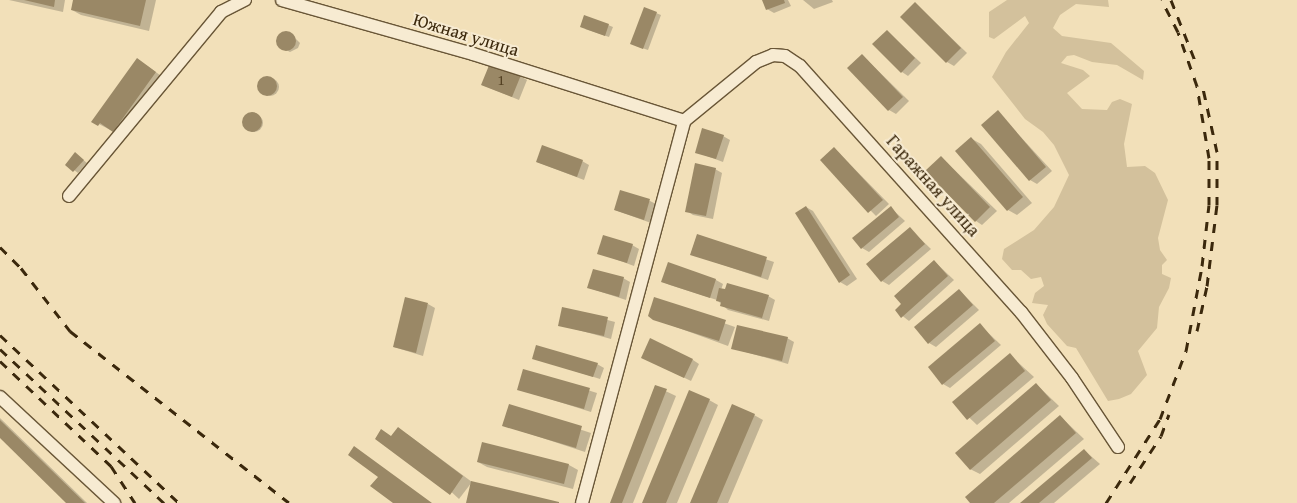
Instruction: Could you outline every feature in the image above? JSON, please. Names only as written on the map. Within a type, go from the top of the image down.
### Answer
[{"type":"street","points":[[69,196],[221,12],[245,0]]},
{"type":"street","name":"Южная улица","points":[[282,0],[473,54],[638,109],[684,121]]},
{"type":"street","name":"Гаражная улица","points":[[684,121],[756,62],[773,55],[785,56],[800,66],[1021,312],[1072,378],[1118,447]]},
{"type":"street","points":[[582,503],[684,121]]},
{"type":"street","points":[[0,397],[114,503]]},
{"type":"shaded area","points":[[1007,0],[1108,0],[1109,7],[1076,4],[1060,15],[1053,28],[1062,36],[1111,43],[1144,71],[1143,80],[1117,65],[1092,62],[1074,55],[1067,56],[1061,63],[1083,70],[1090,76],[1067,93],[1082,109],[1107,110],[1112,102],[1120,99],[1132,104],[1124,144],[1127,167],[1145,166],[1155,173],[1168,200],[1158,238],[1160,250],[1167,260],[1162,265],[1162,274],[1171,278],[1169,288],[1159,307],[1157,328],[1138,351],[1147,375],[1131,394],[1119,399],[1108,401],[1076,348],[1067,346],[1047,324],[1043,315],[1048,305],[1032,303],[1035,293],[1044,286],[1041,277],[1031,279],[1021,270],[1012,270],[1002,259],[1004,249],[1034,230],[1054,207],[1069,175],[1054,145],[1043,132],[1025,119],[992,77],[1006,52],[1029,23],[1025,16],[994,39],[989,37],[989,12]]},
{"type":"building","points":[[24,0],[55,0],[54,7]]},
{"type":"building","points":[[73,0],[146,0],[140,26],[71,10]]},
{"type":"building","points":[[762,0],[784,0],[785,3],[766,10]]},
{"type":"building","points":[[915,2],[961,48],[946,63],[900,17]]},
{"type":"building","points":[[644,7],[657,12],[643,49],[630,44]]},
{"type":"building","points":[[584,15],[609,24],[605,36],[580,27]]},
{"type":"building","points":[[887,30],[915,58],[901,73],[872,44]]},
{"type":"building","points":[[286,31],[293,34],[296,41],[293,48],[286,51],[279,48],[276,41],[279,34]]},
{"type":"building","points":[[862,54],[903,97],[888,111],[847,68]]},
{"type":"building","points":[[137,58],[156,72],[113,132],[100,123],[98,126],[91,122]]},
{"type":"building","points":[[490,63],[521,75],[512,97],[481,85]]},
{"type":"building","points":[[267,76],[274,79],[277,86],[274,93],[267,96],[260,93],[257,86],[260,79]]},
{"type":"building","points":[[998,110],[1046,167],[1029,181],[981,125]]},
{"type":"building","points":[[252,112],[259,115],[262,122],[259,129],[252,132],[245,129],[242,122],[245,115]]},
{"type":"building","points":[[702,128],[724,135],[716,159],[695,153]]},
{"type":"building","points":[[971,137],[1023,197],[1007,211],[955,151]]},
{"type":"building","points":[[542,145],[583,160],[577,177],[536,162]]},
{"type":"building","points":[[834,147],[883,200],[868,213],[820,160]]},
{"type":"building","points":[[75,152],[84,160],[73,172],[65,165]]},
{"type":"building","points":[[941,156],[990,207],[975,222],[925,171]]},
{"type":"building","points":[[695,163],[716,168],[706,216],[685,212]]},
{"type":"building","points":[[620,190],[650,199],[644,220],[614,210]]},
{"type":"building","points":[[806,206],[850,275],[839,283],[795,213]]},
{"type":"building","points":[[891,206],[899,217],[861,249],[852,238]]},
{"type":"building","points":[[910,227],[925,244],[881,282],[866,264]]},
{"type":"building","points":[[697,234],[767,257],[761,277],[690,255]]},
{"type":"building","points":[[603,235],[633,244],[627,263],[597,254]]},
{"type":"building","points":[[934,260],[948,276],[901,318],[895,310],[901,304],[894,296]]},
{"type":"building","points":[[668,262],[716,279],[710,298],[661,282]]},
{"type":"building","points":[[593,269],[624,277],[619,297],[587,288]]},
{"type":"building","points":[[727,283],[769,295],[762,318],[720,306],[721,302],[716,301],[719,288],[725,289]]},
{"type":"building","points":[[959,289],[973,305],[928,344],[914,327]]},
{"type":"building","points":[[405,297],[428,303],[416,353],[393,347]]},
{"type":"building","points":[[654,297],[726,320],[719,341],[653,320],[648,316]]},
{"type":"building","points":[[562,307],[608,317],[604,336],[558,326]]},
{"type":"building","points":[[980,323],[995,341],[942,385],[928,367]]},
{"type":"building","points":[[737,325],[788,337],[782,361],[731,349]]},
{"type":"building","points":[[650,338],[693,359],[684,378],[641,358]]},
{"type":"building","points":[[536,345],[598,363],[593,377],[532,359]]},
{"type":"building","points":[[1010,353],[1025,371],[967,420],[952,402]]},
{"type":"building","points":[[523,369],[590,388],[584,409],[517,390]]},
{"type":"building","points":[[1036,383],[1051,400],[970,470],[955,453]]},
{"type":"building","points":[[655,385],[667,389],[622,503],[610,503]]},
{"type":"building","points":[[689,390],[710,399],[666,503],[642,503]]},
{"type":"building","points":[[509,404],[582,426],[576,448],[502,426]]},
{"type":"building","points":[[732,404],[755,414],[717,503],[690,503]]},
{"type":"building","points":[[1060,415],[1076,433],[994,503],[970,503],[965,497]]},
{"type":"building","points":[[0,420],[85,503],[66,503],[0,438]]},
{"type":"building","points":[[398,427],[463,476],[450,495],[375,439],[381,429],[391,436]]},
{"type":"building","points":[[482,442],[569,464],[564,484],[477,462]]},
{"type":"building","points":[[354,446],[432,503],[393,503],[370,486],[378,477],[348,455]]},
{"type":"building","points":[[1084,449],[1092,458],[1039,503],[1020,503]]},
{"type":"building","points":[[471,481],[559,502],[559,503],[466,503]]},
{"type":"railway","points":[[1106,503],[1160,419],[1186,351],[1202,266],[1209,205],[1209,158],[1197,86],[1178,32],[1162,0]]},
{"type":"railway","points":[[1171,0],[1196,63]]},
{"type":"railway","points":[[1197,331],[1207,286],[1217,205],[1217,152],[1202,84]]},
{"type":"railway","points":[[0,247],[21,268],[70,331],[289,503]]},
{"type":"railway","points":[[0,335],[179,503]]},
{"type":"railway","points":[[0,349],[164,503]]},
{"type":"railway","points":[[0,361],[111,466],[135,503]]},
{"type":"railway","points":[[1130,483],[1161,436],[1169,414]]}]
